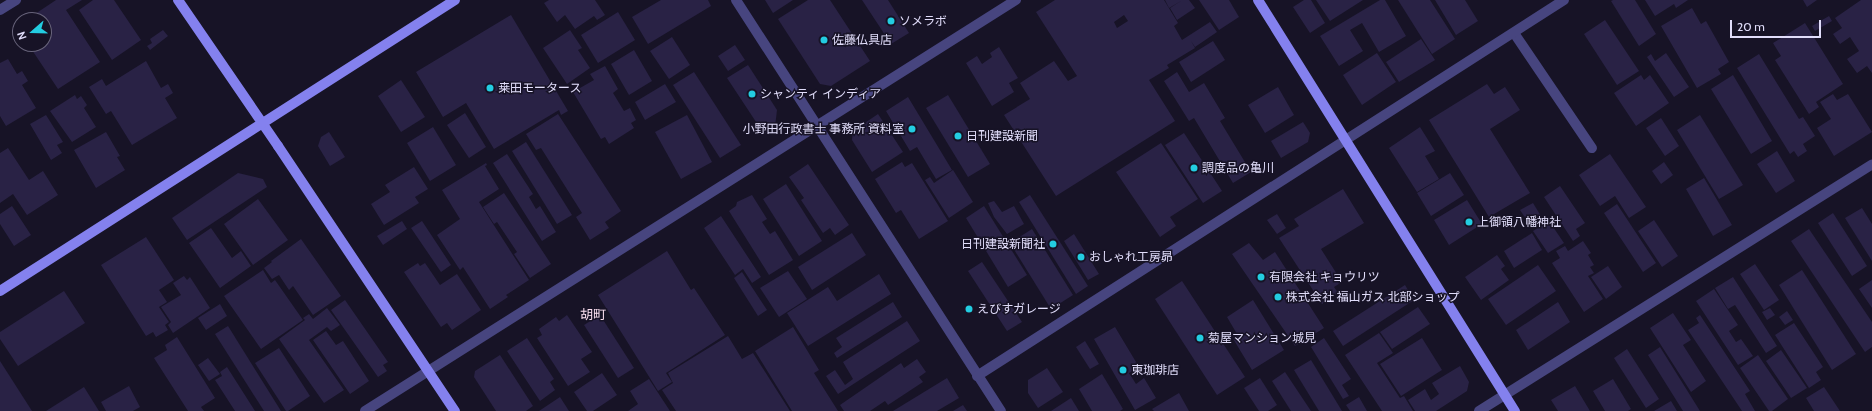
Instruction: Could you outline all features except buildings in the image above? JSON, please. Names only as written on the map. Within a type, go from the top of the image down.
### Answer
[{"type":"street","points":[[0,10],[16,0]]},
{"type":"street","points":[[178,0],[455,411]]},
{"type":"street","points":[[0,291],[455,0]]},
{"type":"street","points":[[736,0],[977,376],[1001,411]]},
{"type":"street","points":[[365,411],[1016,0]]},
{"type":"street","points":[[1258,0],[1515,411]]},
{"type":"street","points":[[977,376],[1514,33],[1558,2]]},
{"type":"street","points":[[1514,33],[1592,148]]},
{"type":"street","points":[[1479,411],[1872,164]]},
{"type":"place","name":"ソメラボ","points":[[891,21]]},
{"type":"place","name":"佐藤仏具店","points":[[824,40]]},
{"type":"place","name":"桒田モータース","points":[[490,88]]},
{"type":"place","name":"シャンティ インディア","points":[[752,94]]},
{"type":"place","name":"小野田行政書士 事務所 資料室","points":[[912,129]]},
{"type":"place","name":"日刊建設新聞","points":[[958,136]]},
{"type":"place","name":"調度品の亀川","points":[[1194,168]]},
{"type":"place","name":"上御領八幡神社","points":[[1469,222]]},
{"type":"place","name":"日刊建設新聞社","points":[[1053,244]]},
{"type":"place","name":"おしゃれ工房昴","points":[[1081,257]]},
{"type":"place","name":"有限会社 キョウリツ","points":[[1261,277]]},
{"type":"place","name":"株式会社 福山ガス 北部ショップ","points":[[1278,297]]},
{"type":"place","name":"えびすガレージ","points":[[969,309]]},
{"type":"place","name":"菊屋マンション城見","points":[[1200,338]]},
{"type":"place","name":"東珈琲店","points":[[1123,370]]},
{"type":"district","name":"胡町","points":[[593,314]]}]
